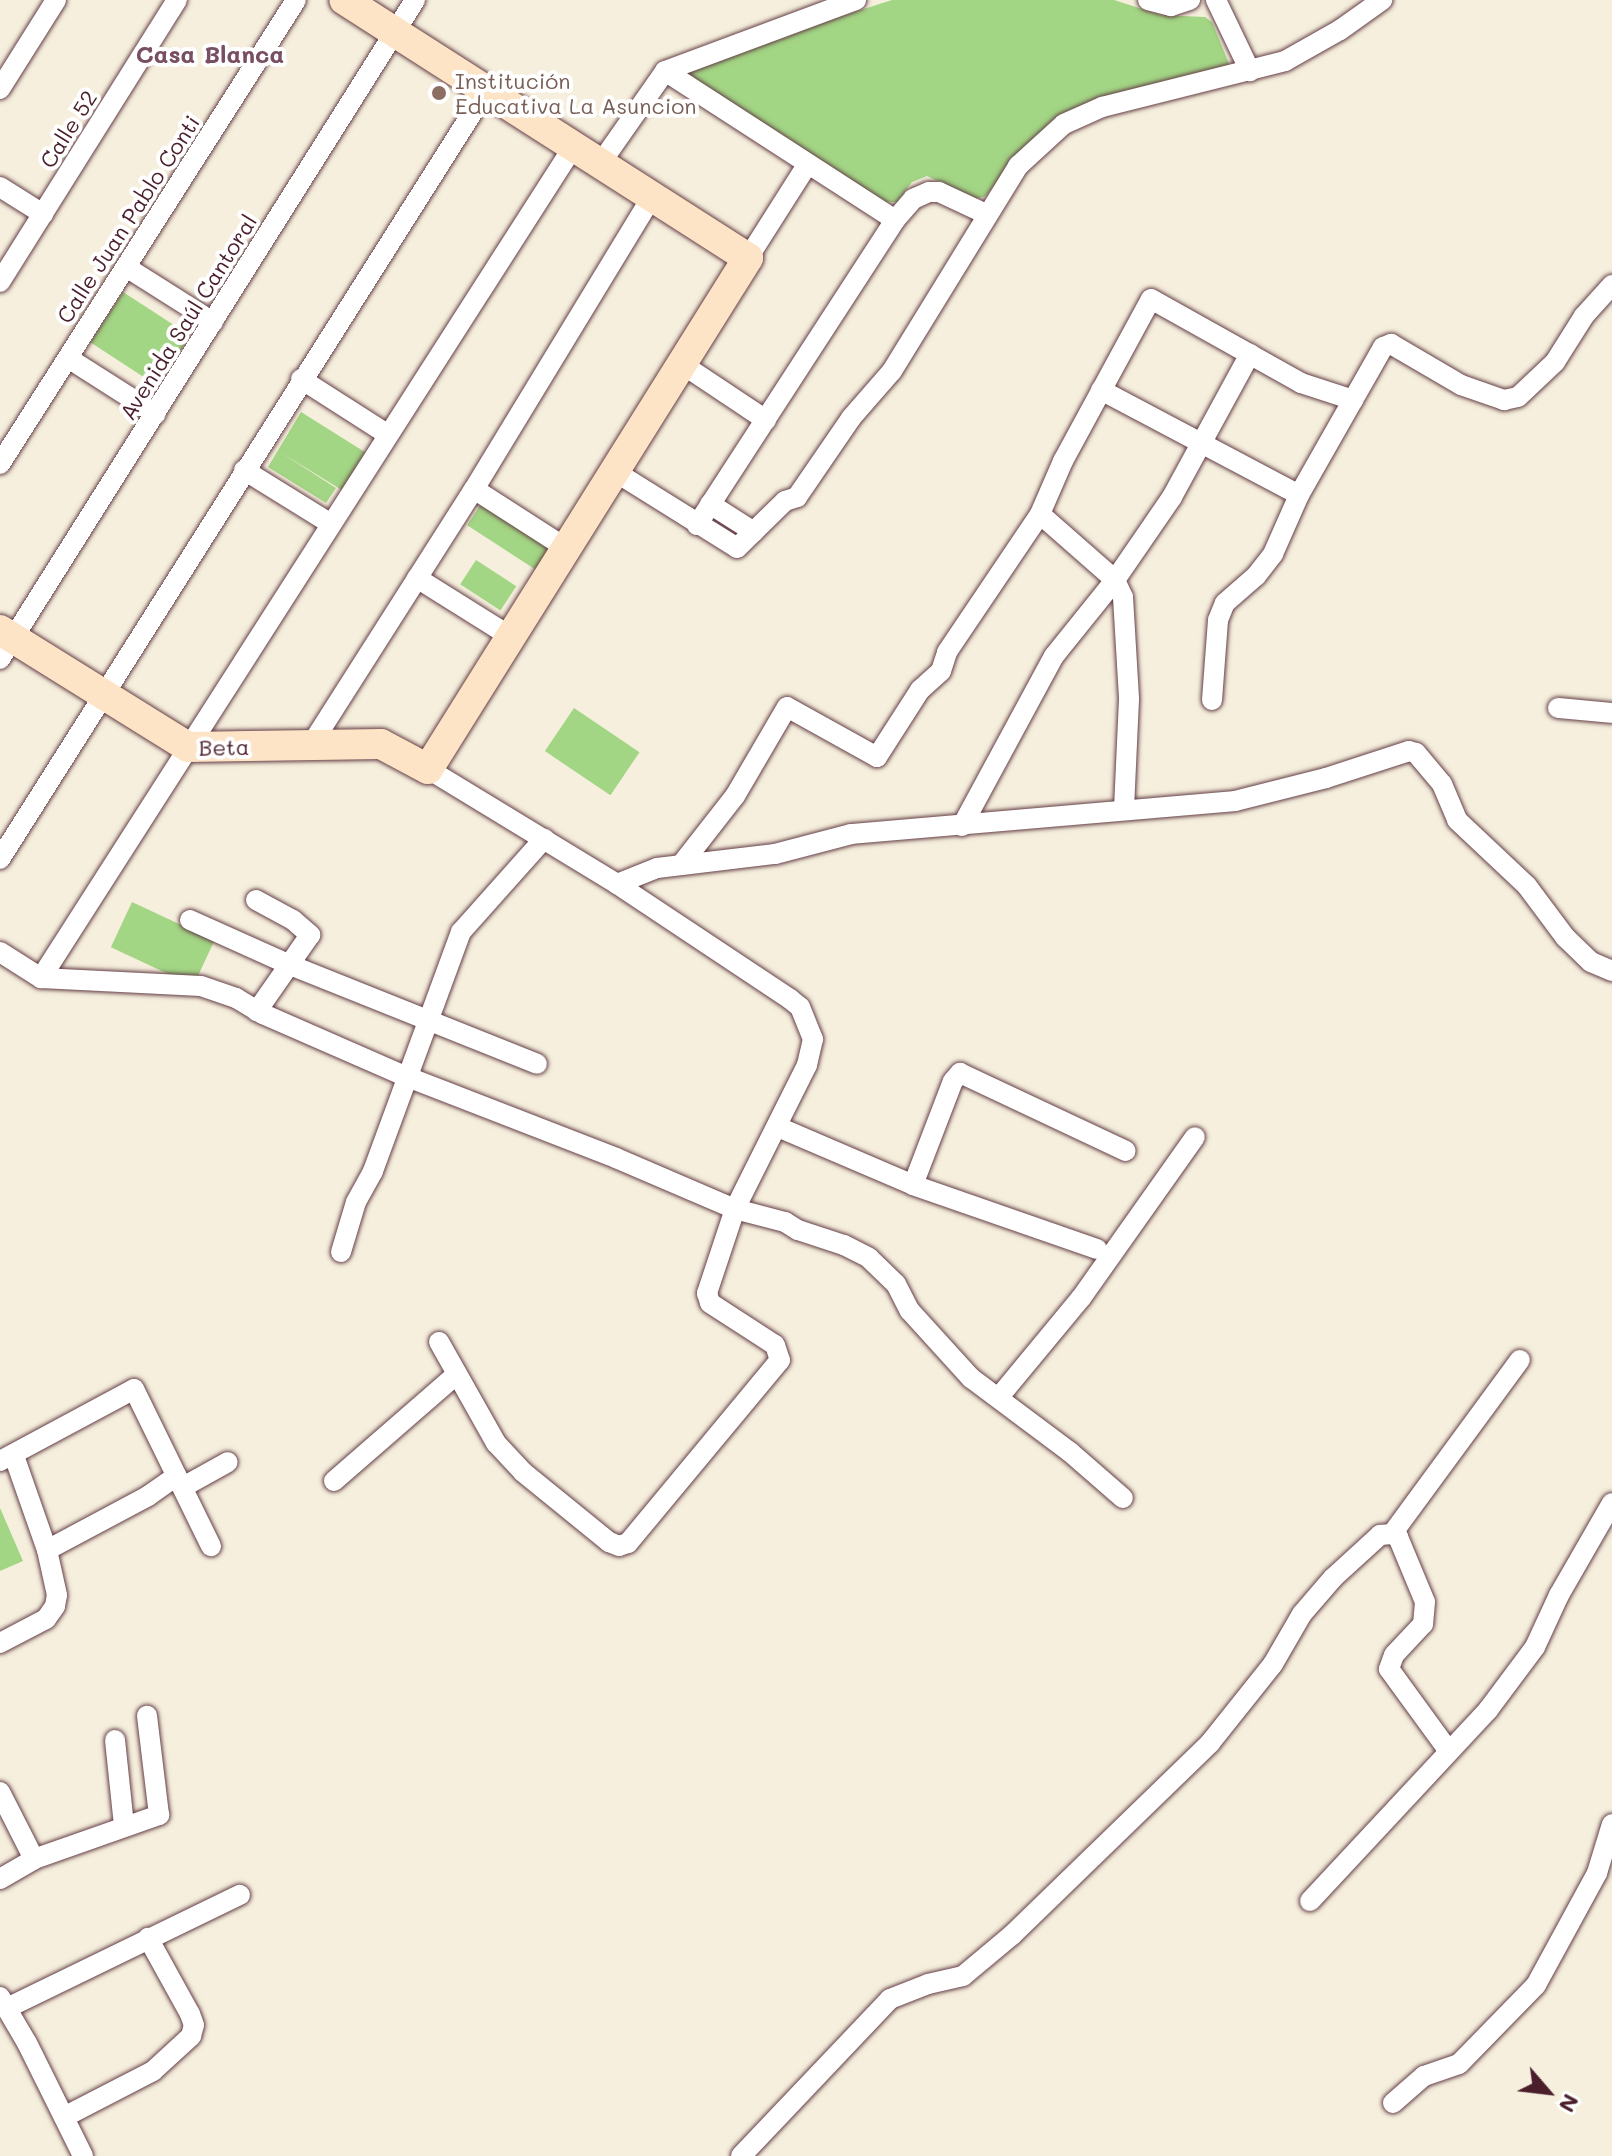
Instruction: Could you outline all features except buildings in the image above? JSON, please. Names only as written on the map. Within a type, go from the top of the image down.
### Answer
[{"type":"street","points":[[0,89],[56,0]]},
{"type":"street","name":"Calle 52","points":[[0,282],[177,0]]},
{"type":"street","name":"Calle Juan Pablo Conti","points":[[0,464],[296,0]]},
{"type":"street","points":[[345,0],[748,258]]},
{"type":"street","name":"Avenida Saúl Cantoral","points":[[4,642],[156,414],[415,0]]},
{"type":"street","points":[[600,164],[665,71],[814,7],[856,0]]},
{"type":"street","points":[[1148,0],[1171,6],[1190,0]]},
{"type":"street","points":[[1216,0],[1250,71]]},
{"type":"street","points":[[614,471],[734,549],[785,501],[797,497],[851,418],[892,371],[1018,166],[1064,124],[1102,107],[1285,61],[1340,30],[1382,0]]},
{"type":"street","points":[[665,71],[895,220]]},
{"type":"street","points":[[0,859],[486,91]]},
{"type":"street","points":[[41,978],[573,147]]},
{"type":"street","points":[[439,1342],[496,1443],[523,1472],[609,1542],[619,1546],[628,1543],[776,1369],[780,1360],[775,1345],[708,1299],[708,1284],[735,1209],[807,1065],[813,1039],[800,1007],[617,884],[428,769],[807,165]]},
{"type":"street","points":[[0,187],[43,214]]},
{"type":"street","points":[[697,525],[895,220],[913,199],[929,192],[939,192],[986,214]]},
{"type":"street","points":[[311,745],[474,489],[652,197]]},
{"type":"street","points":[[126,267],[213,322]]},
{"type":"street","points":[[1212,700],[1218,620],[1225,603],[1256,576],[1273,554],[1299,495],[1383,347],[1391,344],[1461,385],[1504,400],[1518,397],[1555,362],[1584,316],[1612,285]]},
{"type":"street","points":[[681,865],[735,796],[787,707],[877,757],[920,690],[941,671],[947,652],[1040,514],[1063,461],[1151,299],[1301,383],[1328,395],[1353,400]]},
{"type":"street","points":[[962,826],[1054,656],[1115,580],[1172,497],[1250,354]]},
{"type":"street","points":[[68,358],[156,414]]},
{"type":"street","points":[[682,364],[766,420]]},
{"type":"street","points":[[301,379],[387,434]]},
{"type":"street","points":[[1101,390],[1299,495]]},
{"type":"street","points":[[244,470],[331,524]]},
{"type":"street","points":[[474,489],[566,548]]},
{"type":"street","points":[[710,504],[754,532]]},
{"type":"street","points":[[1040,514],[1115,580],[1123,597],[1129,699],[1124,809]]},
{"type":"street","points":[[417,578],[511,637]]},
{"type":"street","name":"Beta","points":[[4,642],[104,694],[188,747],[381,744],[428,769]]},
{"type":"street","points":[[1558,708],[1612,713]]},
{"type":"street","points":[[617,884],[657,868],[775,854],[851,834],[1235,801],[1414,751],[1442,784],[1457,820],[1527,886],[1565,937],[1591,962],[1612,971]]},
{"type":"street","points":[[341,1252],[356,1202],[373,1171],[405,1076],[461,932],[544,839]]},
{"type":"street","points":[[256,900],[310,932],[257,1011]]},
{"type":"street","points":[[190,920],[290,965],[537,1064]]},
{"type":"street","points":[[0,952],[41,978],[201,986],[236,998],[257,1011],[405,1076],[602,1152],[735,1209],[785,1222],[869,1258],[896,1284],[910,1311],[971,1378],[999,1397],[1123,1498]]},
{"type":"street","points":[[913,1185],[953,1081],[960,1073],[1082,1127],[1126,1151]]},
{"type":"street","points":[[778,1127],[913,1185],[1097,1249]]},
{"type":"street","points":[[999,1397],[1081,1298],[1195,1137]]},
{"type":"street","points":[[741,2156],[890,1999],[928,1984],[963,1976],[1012,1935],[1210,1743],[1273,1664],[1302,1614],[1333,1578],[1380,1535],[1392,1534],[1520,1360]]},
{"type":"street","points":[[334,1481],[457,1374]]},
{"type":"street","points":[[0,1643],[46,1619],[55,1606],[57,1595],[47,1550],[7,1458],[134,1389],[211,1546]]},
{"type":"street","points":[[47,1550],[148,1496],[228,1462]]},
{"type":"street","points":[[1310,1901],[1488,1710],[1535,1647],[1559,1595],[1612,1503]]},
{"type":"street","points":[[1392,1534],[1401,1543],[1425,1602],[1426,1617],[1394,1655],[1389,1669],[1448,1750]]},
{"type":"street","points":[[0,1879],[34,1859],[159,1815],[147,1716]]},
{"type":"street","points":[[115,1740],[124,1826]]},
{"type":"street","points":[[0,1792],[34,1859]]},
{"type":"street","points":[[1393,2103],[1424,2076],[1459,2064],[1536,1985],[1597,1873],[1612,1824]]},
{"type":"street","points":[[83,2156],[3,2002],[240,1895]]},
{"type":"street","points":[[64,2117],[153,2071],[191,2036],[194,2025],[190,2014],[148,1938]]},
{"type":"green space","points":[[892,0],[1114,0],[1161,15],[1205,17],[1212,22],[1230,66],[1139,88],[1018,154],[986,196],[976,199],[927,176],[912,182],[897,202],[886,202],[686,73],[685,66]]},
{"type":"green space","points":[[123,292],[190,336],[157,386],[90,342]]},
{"type":"green space","points":[[301,412],[368,454],[345,492],[280,452],[336,488],[326,503],[268,467]]},
{"type":"green space","points":[[483,501],[554,547],[538,572],[467,525]]},
{"type":"green space","points":[[476,560],[516,586],[500,610],[460,584]]},
{"type":"green space","points":[[574,708],[639,752],[610,795],[545,751]]},
{"type":"green space","points":[[132,902],[214,940],[193,986],[111,947]]},
{"type":"green space","points":[[0,1508],[23,1561],[0,1571]]},
{"type":"place","name":"Institución Educativa La Asuncion","points":[[439,93]]},
{"type":"district","name":"Casa Blanca","points":[[210,54]]}]
